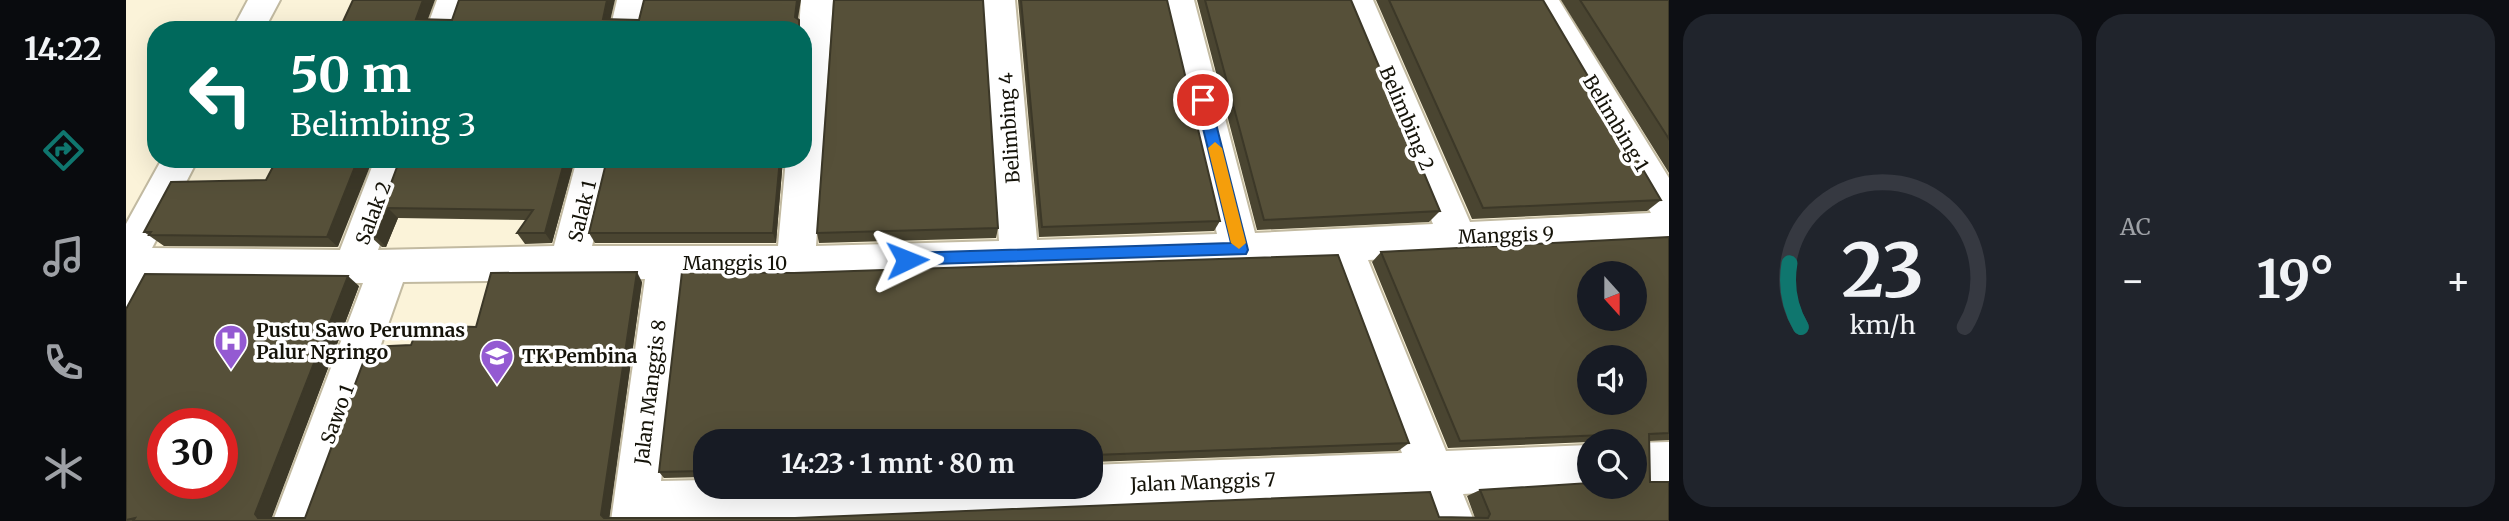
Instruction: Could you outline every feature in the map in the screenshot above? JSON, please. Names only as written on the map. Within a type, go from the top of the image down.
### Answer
[{"type":"street","points":[[253,21],[264,0]]},
{"type":"street","points":[[445,21],[453,0]]},
{"type":"street","points":[[628,21],[633,0]]},
{"type":"street","points":[[812,63],[817,0]]},
{"type":"street","name":"Belimbing 4","points":[[999,0],[1019,257]]},
{"type":"street","points":[[1178,0],[1240,250]]},
{"type":"street","name":"Belimbing 2","points":[[1357,0],[1457,236]]},
{"type":"street","name":"Belimbing 1","points":[[1543,0],[1669,210]]},
{"type":"street","points":[[126,305],[133,263],[176,168]]},
{"type":"street","name":"Salak 2","points":[[371,266],[391,168]]},
{"type":"street","name":"Salak 1","points":[[569,262],[592,168]]},
{"type":"street","points":[[796,263],[804,168]]},
{"type":"street","name":"Manggis 9","points":[[1343,244],[1457,236],[1669,228]]},
{"type":"street","points":[[1343,244],[1451,521]]},
{"type":"street","name":"Manggis 10","points":[[133,263],[371,266],[569,262],[796,263],[1240,250],[1343,244]]},
{"type":"street","name":"Jalan Manggis 8","points":[[635,513],[667,262]]},
{"type":"street","name":"Sawo 1","points":[[296,521],[371,266]]},
{"type":"street","points":[[1647,465],[1669,464]]},
{"type":"street","name":"Jalan Manggis 7","points":[[635,513],[1577,467]]},
{"type":"building","points":[[353,0],[423,0],[416,19],[452,20],[459,0],[607,0],[603,19],[639,20],[644,0],[797,0],[795,17],[799,20],[799,21],[343,21]]},
{"type":"building","points":[[834,0],[983,0],[998,228],[817,233]]},
{"type":"building","points":[[1021,0],[1167,0],[1220,221],[1042,227]]},
{"type":"building","points":[[1205,0],[1351,0],[1440,211],[1264,220]]},
{"type":"building","points":[[1389,0],[1543,0],[1661,200],[1483,208]]},
{"type":"building","points":[[1580,0],[1669,0],[1669,139]]},
{"type":"building","points":[[272,168],[354,168],[327,237],[149,235],[151,232],[144,232],[171,182],[266,180]]},
{"type":"building","points":[[397,168],[563,168],[545,233],[517,233],[533,210],[388,208],[376,237],[371,237]]},
{"type":"building","points":[[605,168],[779,168],[773,233],[589,233]]},
{"type":"building","points":[[1669,237],[1669,433],[1649,434],[1650,482],[1669,482],[1669,521],[133,521],[135,518],[126,520],[126,309],[145,274],[348,276],[255,514],[258,518],[305,518],[369,347],[411,345],[419,325],[476,327],[491,273],[637,272],[601,515],[604,518],[795,518],[1430,492],[1439,517],[1488,518],[1490,514],[1480,490],[1577,484],[1577,499],[1647,499],[1647,429],[1577,429],[1577,436],[1460,441],[1381,252]]},
{"type":"building","points":[[1338,255],[1409,443],[1103,455],[1103,429],[693,429],[693,471],[659,472],[682,272],[794,273]]},
{"type":"slow traffic","points":[[1215,148],[1239,243]]},
{"type":"place","name":"Pustu Sawo Perumnas Palur Ngringo","points":[[231,371]]},
{"type":"place","name":"TK Pembina","points":[[497,386]]},
{"type":"route","points":[[907,260],[1240,250],[1203,100]]}]
